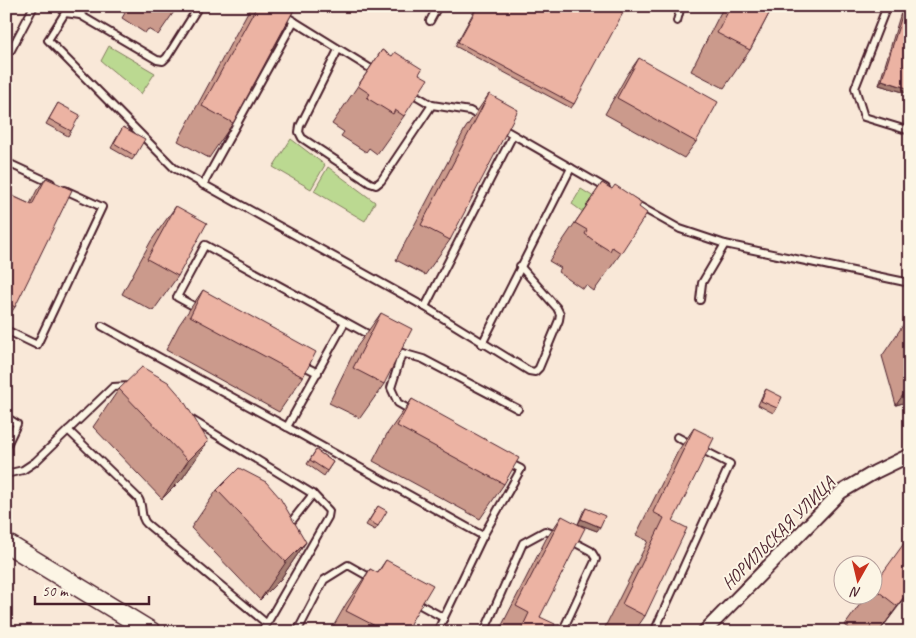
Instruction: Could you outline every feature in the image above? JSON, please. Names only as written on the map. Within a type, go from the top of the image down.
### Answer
[{"type":"main road","points":[[6,543],[152,632]]},
{"type":"street","name":"НОРИЛЬСКАЯ УЛИЦА","points":[[704,632],[842,492],[910,455]]},
{"type":"lane","points":[[6,51],[11,50],[34,6]]},
{"type":"lane","points":[[80,15],[85,6]]},
{"type":"lane","points":[[199,6],[163,60],[157,60],[80,15],[65,13],[48,40],[174,168],[424,307],[528,371],[535,372],[539,368],[560,314],[557,308],[520,266]]},
{"type":"lane","points":[[430,21],[438,6]]},
{"type":"lane","points":[[677,21],[681,6]]},
{"type":"lane","points":[[887,6],[855,88],[864,117],[910,132]]},
{"type":"lane","points":[[277,11],[294,20],[338,50],[381,74]]},
{"type":"lane","points":[[203,185],[294,20]]},
{"type":"lane","points":[[338,50],[300,126],[299,132],[302,138],[370,182],[376,184],[381,181],[432,104]]},
{"type":"lane","points":[[406,90],[432,104],[470,111],[487,120]]},
{"type":"lane","points":[[496,125],[613,192]]},
{"type":"lane","points":[[424,307],[513,135]]},
{"type":"lane","points":[[6,166],[8,163],[102,207],[38,345],[6,330]]},
{"type":"lane","points":[[482,344],[571,168]]},
{"type":"lane","points":[[621,196],[680,229],[725,244],[910,283]]},
{"type":"lane","points":[[700,300],[702,283],[725,244]]},
{"type":"lane","points":[[204,311],[177,297],[205,245],[378,340]]},
{"type":"lane","points":[[287,427],[345,322]]},
{"type":"lane","points":[[102,326],[483,536]]},
{"type":"lane","points":[[386,344],[402,353],[422,359],[518,409]]},
{"type":"lane","points":[[402,353],[391,388],[398,403],[415,412]]},
{"type":"lane","points":[[291,359],[318,373]]},
{"type":"lane","points":[[6,474],[23,470],[34,462],[113,387],[135,386]]},
{"type":"lane","points":[[182,414],[313,494],[329,512],[328,517],[262,632]]},
{"type":"lane","points":[[6,417],[18,424],[6,447]]},
{"type":"lane","points":[[68,430],[141,501],[144,521],[147,524],[266,623]]},
{"type":"lane","points":[[654,632],[730,464],[677,437]]},
{"type":"lane","points":[[438,632],[483,536],[521,469],[500,458]]},
{"type":"lane","points":[[281,534],[313,494]]},
{"type":"lane","points":[[484,632],[523,543],[545,531],[564,537],[591,550],[596,559],[562,632]]},
{"type":"lane","points":[[296,632],[324,580],[348,565],[374,579]]},
{"type":"lane","points":[[409,599],[444,618]]},
{"type":"green space","points":[[109,46],[155,73],[141,94],[101,61]]},
{"type":"green space","points":[[291,139],[325,165],[311,189],[273,167]]},
{"type":"green space","points":[[328,167],[375,202],[365,221],[314,191]]},
{"type":"green space","points":[[581,189],[602,202],[591,218],[572,204]]},
{"type":"building","points":[[257,6],[296,6],[233,123],[202,106]]},
{"type":"building","points":[[478,6],[614,6],[624,11],[574,104],[458,42]]},
{"type":"building","points":[[731,6],[773,6],[750,50],[717,33]]},
{"type":"building","points":[[905,6],[910,6],[910,89],[882,80]]},
{"type":"building","points":[[382,50],[392,56],[395,52],[422,69],[419,74],[428,79],[404,116],[395,110],[393,114],[367,98],[370,94],[358,86]]},
{"type":"building","points":[[639,58],[718,102],[696,142],[617,98]]},
{"type":"building","points":[[489,94],[518,110],[450,240],[421,225]]},
{"type":"building","points":[[58,103],[80,115],[71,131],[49,119]]},
{"type":"building","points":[[123,127],[145,139],[135,156],[114,143]]},
{"type":"building","points":[[46,178],[72,190],[15,307],[6,302],[6,193],[32,205]]},
{"type":"building","points":[[602,183],[612,189],[615,185],[642,203],[639,207],[647,213],[621,253],[612,247],[610,251],[597,243],[585,234],[587,230],[575,223]]},
{"type":"building","points":[[176,206],[207,223],[178,276],[147,259]]},
{"type":"building","points":[[203,290],[316,352],[303,377],[190,316]]},
{"type":"building","points":[[381,313],[412,329],[384,384],[353,368]]},
{"type":"building","points":[[142,367],[168,382],[182,398],[208,441],[188,461],[119,389]]},
{"type":"building","points":[[766,389],[782,397],[777,408],[761,401]]},
{"type":"building","points":[[412,399],[519,458],[504,484],[397,426]]},
{"type":"building","points":[[694,428],[714,438],[673,521],[687,528],[645,616],[622,604],[664,518],[653,512]]},
{"type":"building","points":[[316,450],[333,462],[327,471],[310,460]]},
{"type":"building","points":[[239,468],[266,482],[280,498],[306,542],[286,562],[217,490]]},
{"type":"building","points":[[378,506],[387,511],[378,526],[369,521]]},
{"type":"building","points":[[586,508],[605,516],[600,527],[581,519]]},
{"type":"building","points":[[562,516],[585,528],[540,617],[555,624],[551,632],[520,632],[529,613],[516,606]]},
{"type":"building","points":[[910,535],[910,589],[897,606],[884,596],[884,571]]},
{"type":"building","points":[[386,560],[433,585],[405,632],[387,632],[346,611],[370,569],[378,573]]}]
